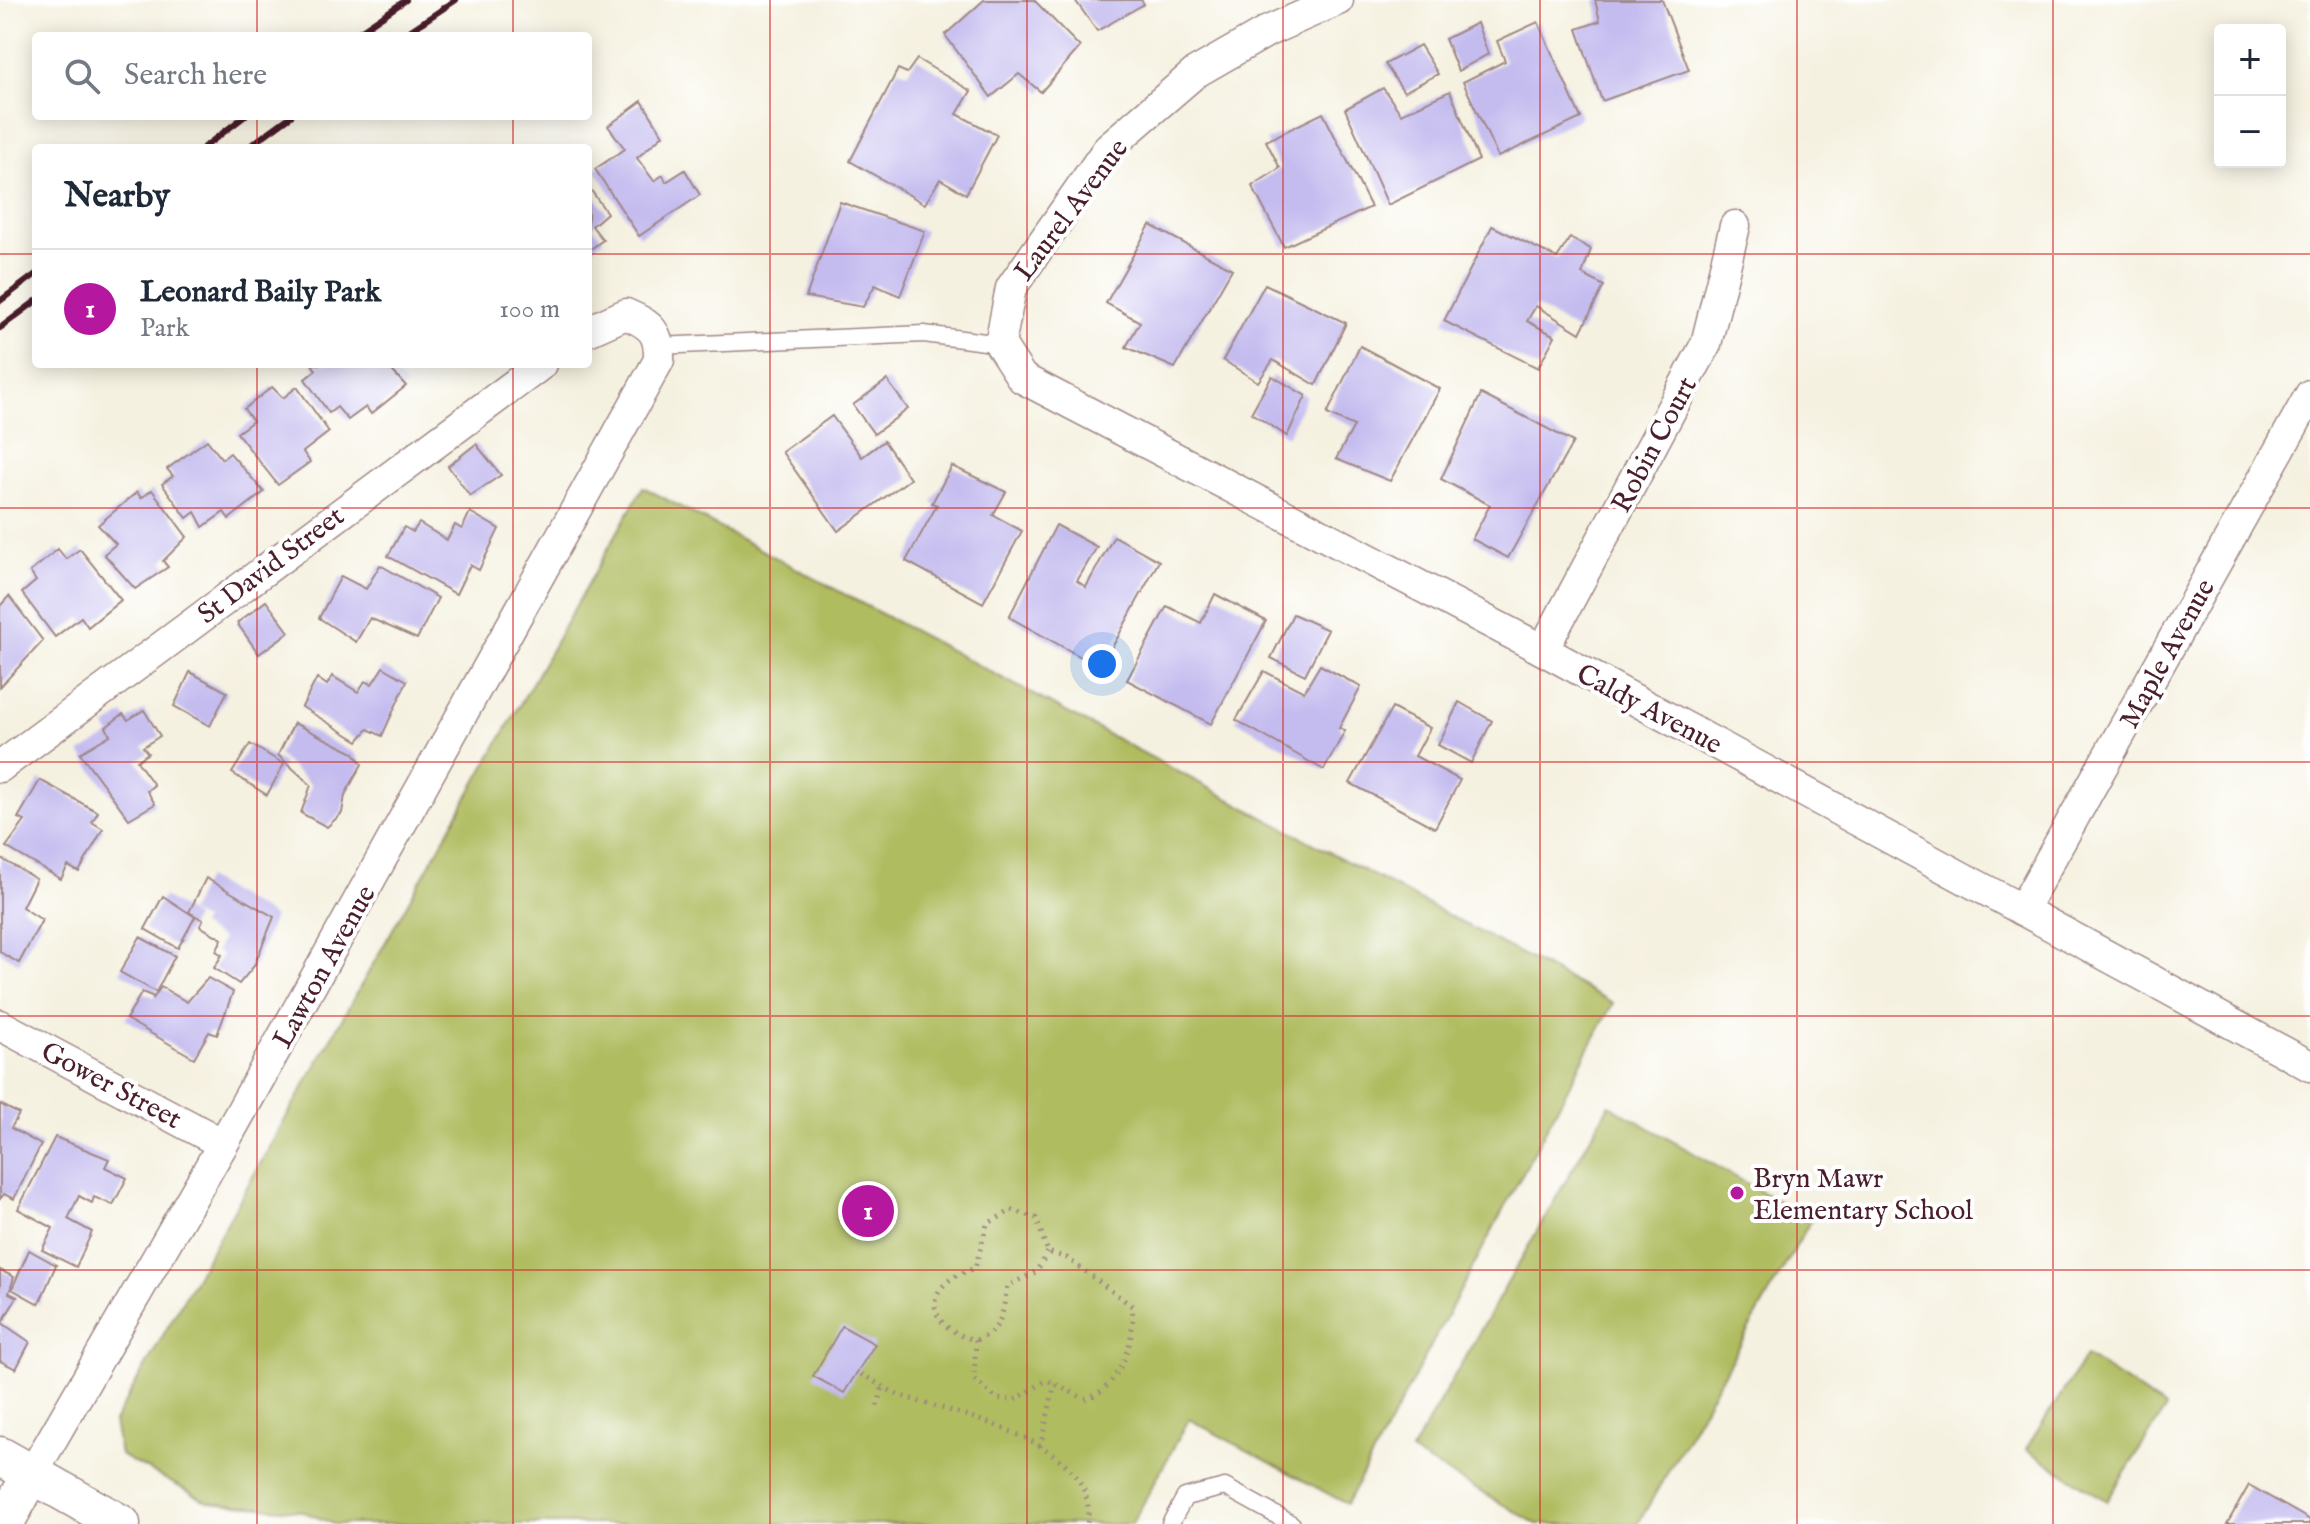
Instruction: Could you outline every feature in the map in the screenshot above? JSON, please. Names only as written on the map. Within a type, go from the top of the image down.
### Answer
[{"type":"street","name":"Laurel Avenue","points":[[1000,344],[1011,288],[1109,147],[1195,73],[1268,31],[1338,0]]},
{"type":"street","name":"Robin Court","points":[[1543,650],[1706,344],[1735,226]]},
{"type":"street","points":[[592,328],[626,314],[648,323],[659,337],[659,346]]},
{"type":"street","name":"Caldy Avenue","points":[[1000,344],[1022,378],[1062,402],[1543,650],[2310,1066]]},
{"type":"street","name":"Lawton Avenue","points":[[4,1524],[16,1465],[223,1144],[659,360],[659,346]]},
{"type":"street","name":"St David Street","points":[[0,767],[537,368]]},
{"type":"street","name":"Maple Avenue","points":[[2022,910],[2310,395]]},
{"type":"street","name":"Gower Street","points":[[0,1025],[223,1144]]},
{"type":"street","points":[[16,1465],[121,1524]]},
{"type":"lane","points":[[659,346],[924,334],[1000,344]]},
{"type":"lane","points":[[1170,1524],[1185,1497],[1225,1487],[1292,1524]]},
{"type":"path","points":[[1012,1210],[1025,1212],[1036,1218],[1048,1252],[1036,1272],[1007,1286],[1007,1303],[996,1328],[988,1336],[976,1340],[956,1336],[944,1326],[936,1315],[935,1301],[947,1281],[975,1268],[980,1258],[981,1234],[987,1224],[1012,1210]]},
{"type":"path","points":[[976,1340],[974,1379],[997,1399],[1015,1400],[1047,1380],[1085,1399],[1100,1395],[1121,1366],[1133,1318],[1132,1306],[1067,1258],[1056,1252],[1048,1252]]},
{"type":"path","points":[[861,1374],[909,1399],[983,1421],[1040,1447],[1068,1466],[1083,1482],[1090,1507],[1087,1524]]},
{"type":"path","points":[[1040,1447],[1055,1384]]},
{"type":"path","points":[[877,1406],[883,1386]]},
{"type":"green space","points":[[643,487],[1613,1003],[1347,1504],[1189,1419],[1132,1524],[334,1524],[301,1511],[208,1502],[120,1455],[114,1422]]},
{"type":"green space","points":[[1609,1105],[1811,1220],[1638,1524],[1537,1524],[1411,1452]]},
{"type":"green space","points":[[2086,1356],[2166,1408],[2107,1501],[2026,1449]]},
{"type":"building","points":[[984,0],[1034,0],[1080,47],[1041,92],[1019,74],[991,97],[945,35]]},
{"type":"building","points":[[1075,0],[1141,0],[1144,4],[1097,31]]},
{"type":"building","points":[[1595,0],[1662,0],[1689,70],[1602,101],[1577,29],[1600,21]]},
{"type":"building","points":[[1538,22],[1581,118],[1498,157],[1463,82],[1505,61],[1497,41]]},
{"type":"building","points":[[1477,23],[1488,54],[1458,71],[1445,39]]},
{"type":"building","points":[[1420,45],[1438,74],[1404,92],[1385,64]]},
{"type":"building","points":[[917,59],[971,91],[957,114],[997,135],[966,194],[940,179],[925,204],[850,161],[898,69],[907,73]]},
{"type":"building","points":[[1383,88],[1401,114],[1450,91],[1479,160],[1388,205],[1345,109]]},
{"type":"building","points":[[642,101],[663,135],[637,158],[654,181],[663,175],[666,182],[685,170],[700,195],[639,236],[595,169],[625,149],[608,126]]},
{"type":"building","points":[[1323,113],[1371,207],[1284,247],[1252,186],[1280,168],[1266,141]]},
{"type":"building","points":[[592,192],[607,213],[592,226]]},
{"type":"building","points":[[840,202],[925,231],[900,296],[875,285],[863,307],[806,297]]},
{"type":"building","points":[[1150,225],[1232,269],[1175,368],[1126,347],[1140,322],[1106,303]]},
{"type":"building","points":[[592,226],[603,240],[592,248]]},
{"type":"building","points":[[1492,226],[1557,258],[1570,238],[1591,249],[1582,274],[1604,286],[1580,333],[1536,306],[1527,321],[1555,336],[1538,368],[1444,321]]},
{"type":"building","points":[[1265,284],[1346,323],[1316,385],[1273,360],[1258,382],[1223,360]]},
{"type":"building","points":[[1360,346],[1440,389],[1390,481],[1336,459],[1354,426],[1327,414]]},
{"type":"building","points":[[315,368],[390,368],[406,386],[371,414],[366,407],[348,420],[337,407],[329,413],[305,379]]},
{"type":"building","points":[[1272,376],[1306,396],[1287,436],[1251,413]]},
{"type":"building","points":[[887,380],[908,409],[874,434],[853,405]]},
{"type":"building","points":[[272,387],[283,398],[297,387],[329,432],[303,452],[310,462],[278,485],[237,433],[253,421],[244,409]]},
{"type":"building","points":[[1481,394],[1573,442],[1508,558],[1472,539],[1490,505],[1441,479]]},
{"type":"building","points":[[832,416],[862,457],[884,441],[910,479],[838,531],[782,452]]},
{"type":"building","points":[[207,440],[222,459],[230,453],[264,492],[229,519],[224,512],[203,527],[195,512],[187,518],[162,484],[173,476],[167,469]]},
{"type":"building","points":[[476,444],[501,475],[470,496],[448,466]]},
{"type":"building","points":[[952,466],[1006,492],[993,515],[1022,531],[983,603],[906,561],[937,505],[932,503]]},
{"type":"building","points":[[152,490],[187,537],[163,561],[168,567],[135,589],[104,554],[116,544],[98,525],[137,492],[141,498]]},
{"type":"building","points":[[470,512],[499,529],[479,570],[470,565],[456,594],[388,556],[404,527],[413,532],[419,523],[447,540],[455,525],[462,529]]},
{"type":"building","points":[[1056,525],[1097,547],[1077,581],[1086,587],[1114,536],[1159,561],[1101,668],[1009,617]]},
{"type":"building","points":[[58,549],[66,559],[80,549],[121,600],[88,627],[81,617],[55,637],[22,593],[36,581],[30,572]]},
{"type":"building","points":[[380,565],[438,598],[417,639],[370,618],[356,642],[319,618],[341,576],[366,589]]},
{"type":"building","points":[[1215,594],[1266,621],[1211,724],[1127,680],[1167,606],[1201,623]]},
{"type":"building","points":[[9,596],[43,641],[0,687],[0,606]]},
{"type":"building","points":[[266,601],[289,632],[259,654],[237,623]]},
{"type":"building","points":[[1293,614],[1328,630],[1305,675],[1271,658]]},
{"type":"building","points":[[1320,665],[1361,687],[1339,728],[1345,731],[1324,770],[1236,720],[1264,671],[1304,692]]},
{"type":"building","points":[[383,667],[407,681],[382,736],[368,729],[358,741],[302,707],[317,678],[327,685],[332,676],[358,692],[365,681],[372,684]]},
{"type":"building","points":[[190,672],[227,692],[210,726],[174,706]]},
{"type":"building","points":[[1459,702],[1492,721],[1471,763],[1438,745]]},
{"type":"building","points":[[1392,708],[1430,728],[1415,756],[1460,780],[1435,828],[1350,783]]},
{"type":"building","points":[[144,710],[160,736],[143,747],[148,753],[137,761],[154,785],[147,791],[155,804],[129,819],[80,753],[110,735],[106,727],[123,714],[128,720]]},
{"type":"building","points":[[294,723],[354,753],[362,764],[345,795],[342,813],[327,827],[301,813],[311,785],[278,755]]},
{"type":"building","points":[[250,744],[284,764],[267,795],[232,773]]},
{"type":"building","points":[[40,780],[98,812],[92,822],[103,829],[79,872],[68,866],[61,879],[6,847],[25,821],[18,818]]},
{"type":"building","points":[[0,858],[36,879],[22,907],[42,920],[19,963],[0,952]]},
{"type":"building","points":[[206,878],[274,917],[254,966],[239,984],[214,968],[222,955],[216,951],[222,939],[200,926],[203,920],[189,912]]},
{"type":"building","points":[[163,896],[195,917],[178,948],[145,929]]},
{"type":"building","points":[[140,937],[175,956],[156,992],[120,972]]},
{"type":"building","points":[[208,978],[233,992],[217,1035],[209,1032],[194,1058],[126,1019],[142,992],[154,997],[152,1000],[161,987],[187,1002]]},
{"type":"building","points":[[0,1104],[19,1114],[11,1128],[41,1145],[14,1199],[4,1194],[0,1199]]},
{"type":"building","points":[[55,1137],[109,1159],[105,1167],[127,1178],[113,1205],[94,1197],[92,1203],[79,1196],[68,1219],[92,1232],[76,1267],[42,1250],[53,1228],[18,1209]]},
{"type":"building","points":[[29,1250],[56,1265],[39,1304],[12,1289]]},
{"type":"building","points":[[0,1270],[14,1277],[9,1293],[17,1297],[2,1323],[30,1342],[16,1369],[0,1361]]},
{"type":"building","points":[[842,1326],[875,1344],[844,1393],[813,1376]]},
{"type":"building","points":[[2249,1485],[2310,1520],[2310,1524],[2227,1524]]},
{"type":"railway","points":[[359,32],[406,0]]},
{"type":"railway","points":[[408,32],[456,0]]},
{"type":"railway","points":[[208,144],[240,120]]},
{"type":"railway","points":[[252,144],[286,120]]},
{"type":"railway","points":[[0,301],[32,277]]},
{"type":"railway","points":[[0,328],[32,304]]},
{"type":"place","name":"Bryn Mawr Elementary School","points":[[1737,1193]]},
{"type":"place","name":"Leonard Baily Park","points":[[868,1211]]}]
